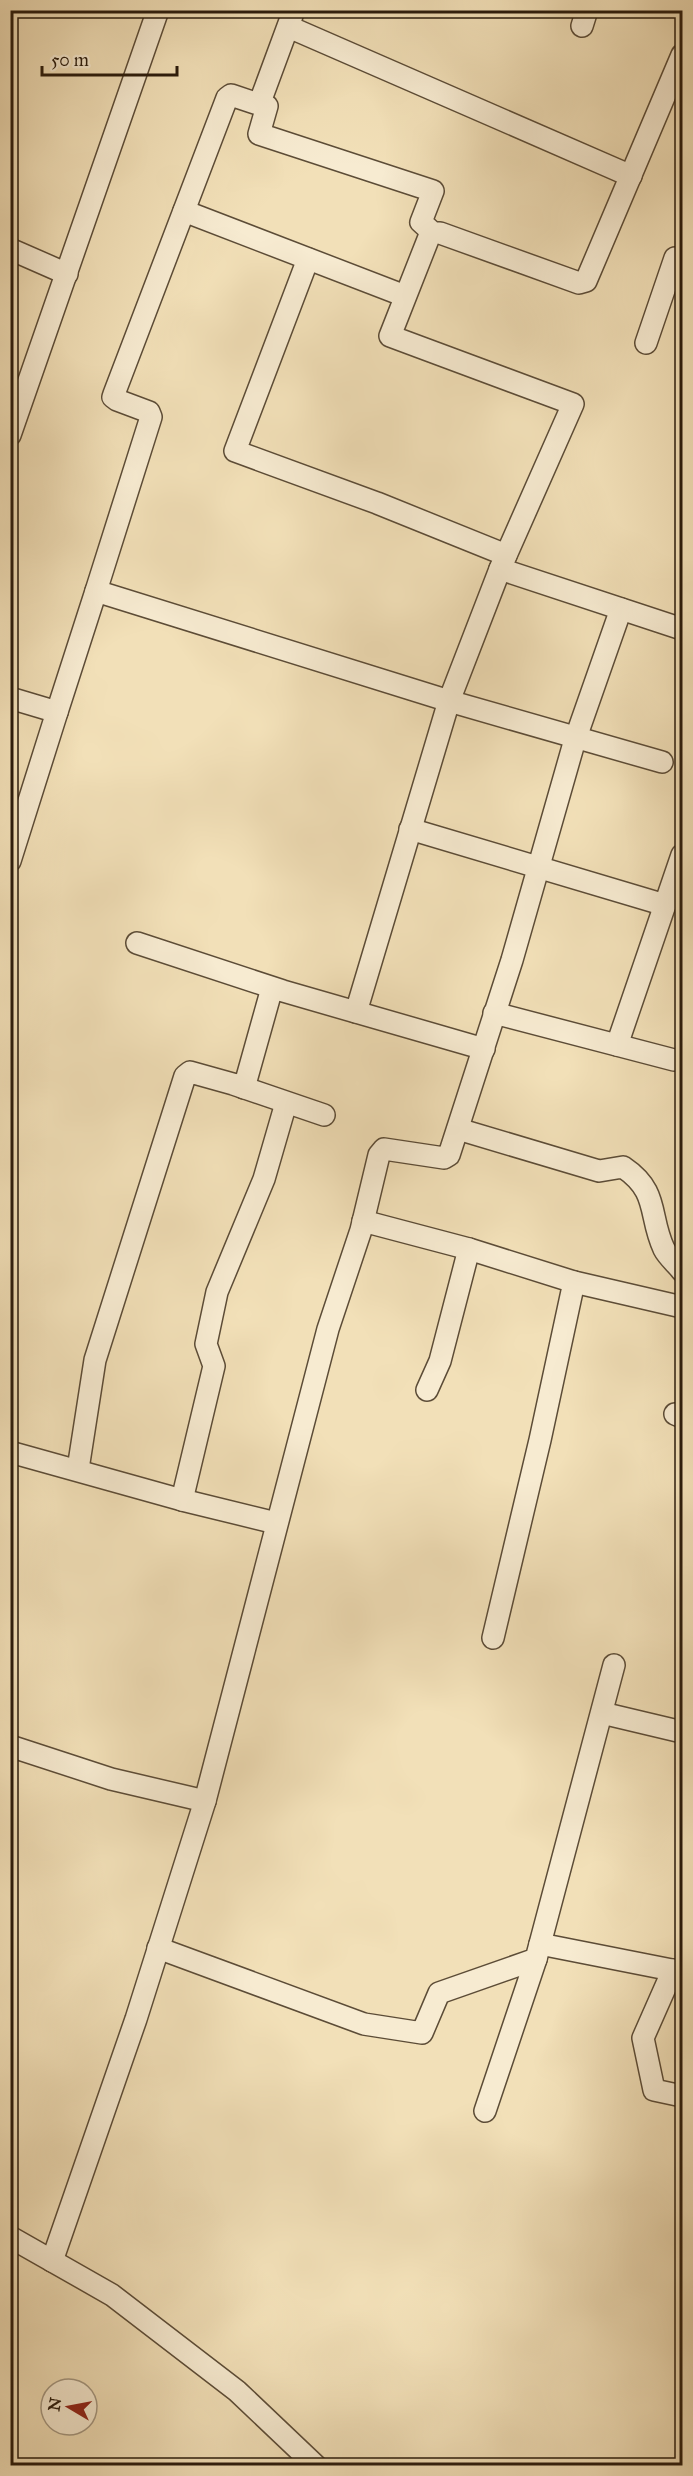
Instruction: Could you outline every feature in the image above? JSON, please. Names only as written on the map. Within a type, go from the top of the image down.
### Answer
[{"type":"street","points":[[10,435],[158,10]]},
{"type":"street","points":[[261,102],[291,19],[631,176]]},
{"type":"street","points":[[10,861],[151,417],[149,412],[113,397],[227,98],[231,95],[255,103],[261,102],[267,106],[259,134],[433,191],[422,222],[433,233],[440,233],[579,283],[586,280],[682,55]]},
{"type":"street","points":[[184,211],[405,296]]},
{"type":"street","points":[[356,1012],[449,701],[503,562],[573,404],[390,336],[433,233]]},
{"type":"street","points":[[10,249],[67,274]]},
{"type":"street","points":[[646,343],[675,258],[682,261]]},
{"type":"street","points":[[308,259],[235,451],[377,503],[503,562],[621,609],[682,625]]},
{"type":"street","points":[[96,591],[449,701],[662,762]]},
{"type":"street","points":[[52,2261],[159,1948],[205,1802],[328,1329],[363,1221],[379,1155],[384,1149],[444,1158],[449,1155],[484,1049],[576,738],[621,609]]},
{"type":"street","points":[[10,698],[57,712]]},
{"type":"street","points":[[410,829],[665,905]]},
{"type":"street","points":[[617,1045],[682,855]]},
{"type":"street","points":[[137,943],[272,988],[484,1049]]},
{"type":"street","points":[[244,1088],[272,988]]},
{"type":"street","points":[[494,1013],[674,1060]]},
{"type":"street","points":[[78,1469],[95,1360],[181,1082],[185,1076],[190,1072],[324,1115]]},
{"type":"street","points":[[182,1500],[214,1366],[206,1344],[217,1292],[264,1179],[286,1103]]},
{"type":"street","points":[[458,1129],[599,1171],[623,1167],[638,1177],[651,1198],[665,1251],[682,1272]]},
{"type":"street","points":[[363,1221],[469,1249],[574,1282],[682,1307]]},
{"type":"street","points":[[428,1390],[440,1361],[469,1249]]},
{"type":"street","points":[[493,1638],[540,1440],[574,1282]]},
{"type":"street","points":[[10,1452],[78,1469],[182,1500],[276,1523]]},
{"type":"street","points":[[485,2111],[538,1952],[614,1665]]},
{"type":"street","points":[[602,1713],[682,1732]]},
{"type":"street","points":[[10,1746],[111,1779],[205,1802]]},
{"type":"street","points":[[159,1948],[364,2024],[422,2033],[439,1993],[538,1952],[678,1972],[643,2038],[654,2090],[682,2096]]},
{"type":"street","points":[[10,2237],[112,2295],[237,2391],[315,2466]]}]
